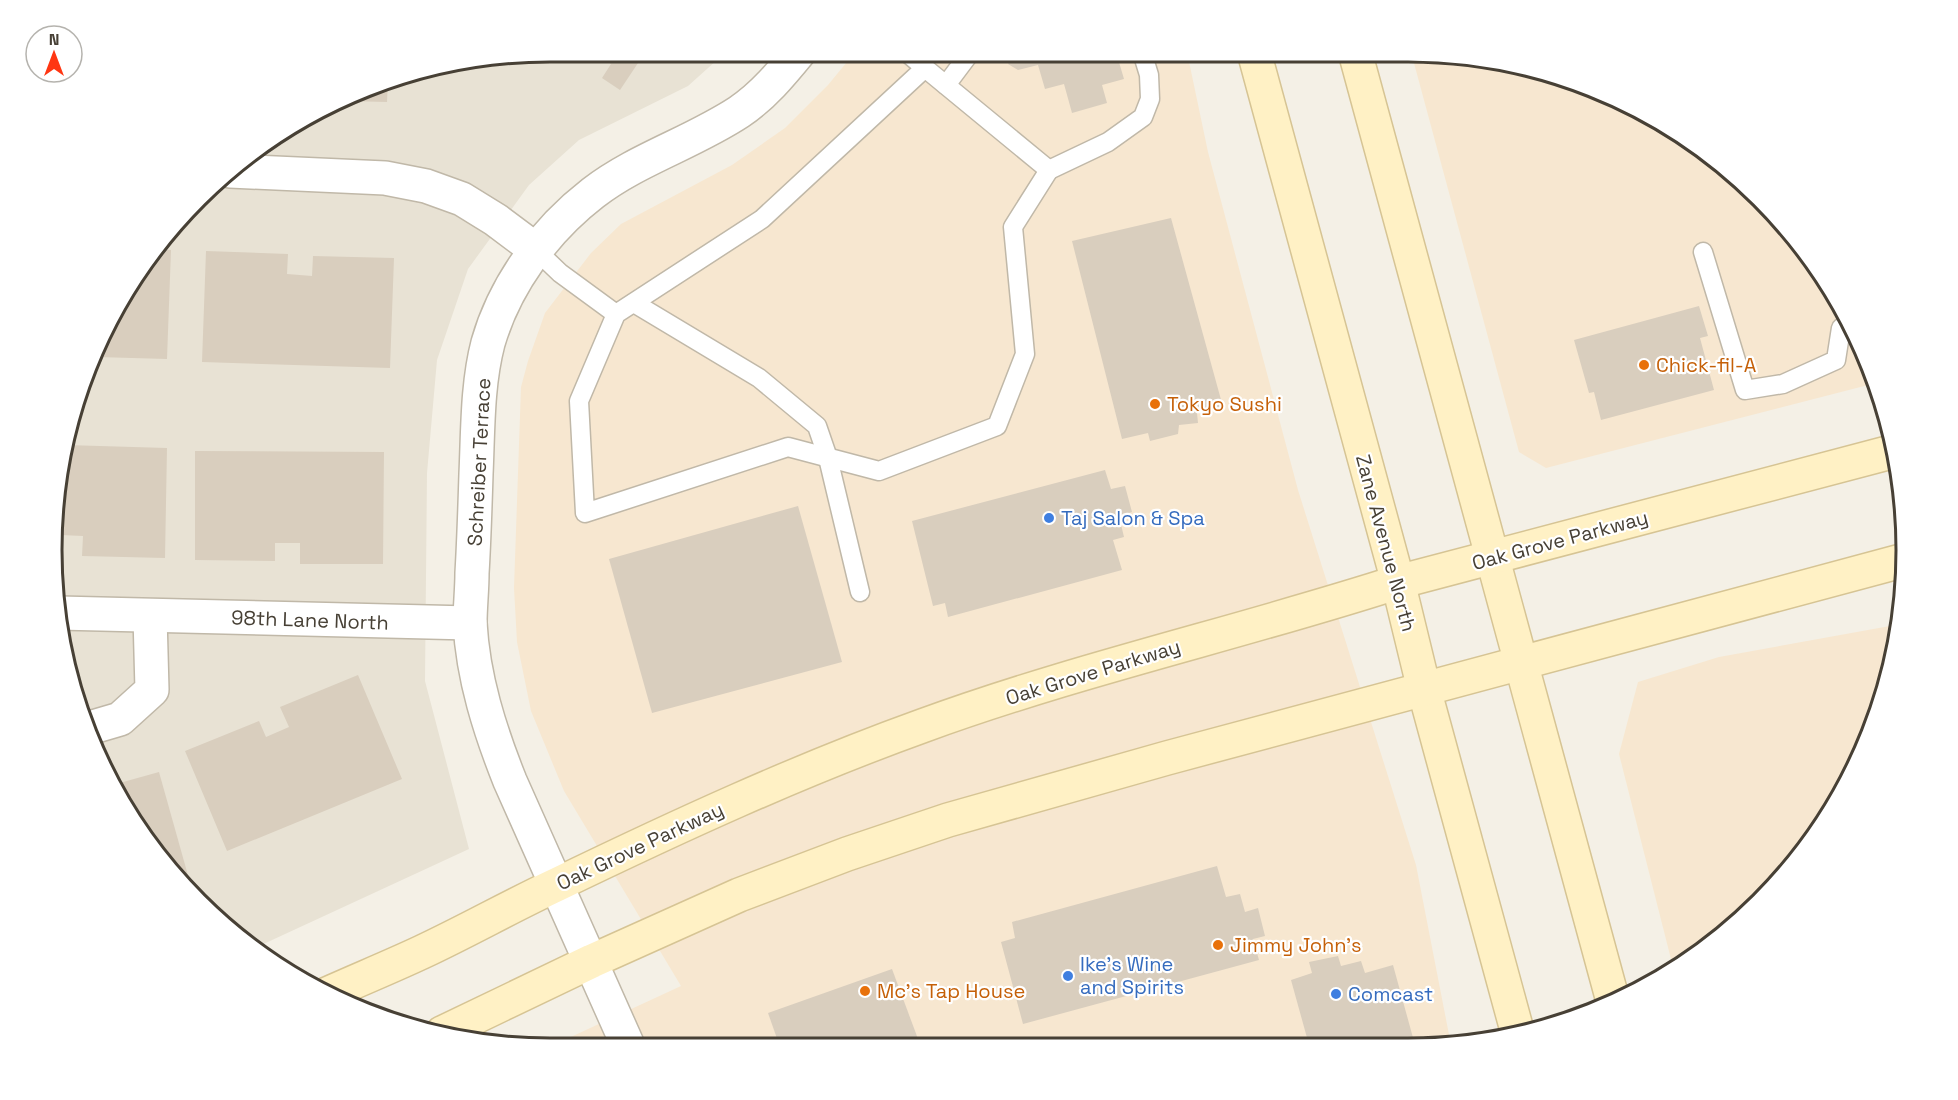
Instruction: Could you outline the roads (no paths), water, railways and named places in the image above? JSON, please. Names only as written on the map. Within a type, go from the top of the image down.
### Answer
[{"type":"street","name":"Schreiber Terrace","points":[[625,1038],[592,961],[555,885],[493,737],[478,677],[470,623],[480,396],[488,343],[506,297],[536,250],[561,220],[603,186],[630,168],[694,138],[741,111],[777,80],[791,62]]},
{"type":"street","name":"Zane Avenue North","points":[[1257,62],[1516,1026]]},
{"type":"street","points":[[1358,62],[1492,558],[1523,663],[1611,994]]},
{"type":"street","points":[[242,172],[385,178],[426,186],[462,199],[496,220],[536,250]]},
{"type":"street","name":"Oak Grove Parkway","points":[[337,989],[423,951],[704,814],[810,769],[921,726],[1036,688],[1398,582],[1887,453]]},
{"type":"street","points":[[452,1028],[592,961],[739,896],[948,820],[1167,758],[1896,563]]},
{"type":"street","name":"98th Lane North","points":[[66,612],[470,623]]},
{"type":"street","points":[[95,726],[120,719],[152,690],[150,616]]},
{"type":"lane","points":[[918,62],[1049,170]]},
{"type":"lane","points":[[946,85],[963,62]]},
{"type":"lane","points":[[925,68],[762,219],[616,314],[579,401],[585,513],[788,447],[879,471],[996,426],[1026,354],[1013,227],[1049,170],[1108,142],[1143,117],[1150,99],[1149,75],[1145,62]]},
{"type":"lane","points":[[536,250],[560,273],[616,314]]},
{"type":"lane","points":[[1704,252],[1745,390],[1783,384],[1836,360],[1841,328]]},
{"type":"lane","points":[[634,303],[759,378],[817,426],[828,458],[860,592]]},
{"type":"place","name":"Chick-fil-A","points":[[1644,365]]},
{"type":"place","name":"Tokyo Sushi","points":[[1155,404]]},
{"type":"place","name":"Taj Salon & Spa","points":[[1049,518]]},
{"type":"place","name":"Jimmy John's","points":[[1218,945]]},
{"type":"place","name":"Ike's Wine and Spirits","points":[[1068,976]]},
{"type":"place","name":"Mc's Tap House","points":[[865,991]]},
{"type":"place","name":"Comcast","points":[[1336,994]]}]
